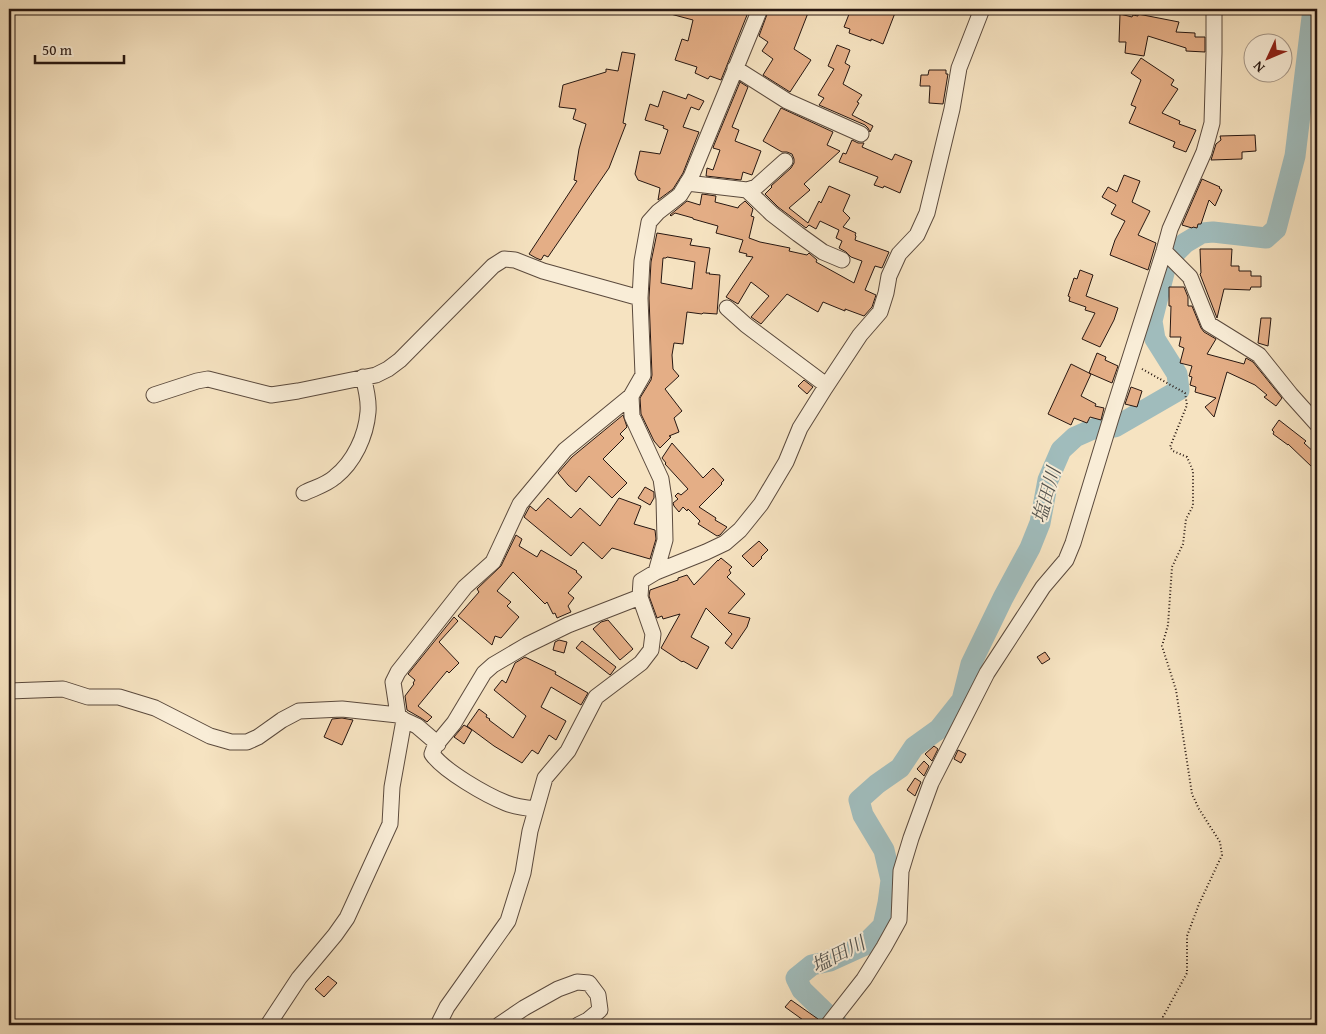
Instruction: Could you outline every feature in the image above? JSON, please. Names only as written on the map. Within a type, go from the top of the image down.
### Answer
[{"type":"street","points":[[268,1025],[299,978],[347,918],[390,824],[392,787],[401,717],[394,682],[398,672],[465,587],[493,562],[520,504],[565,450],[631,396],[642,376],[640,298],[642,261],[649,222],[658,212],[680,196],[695,168],[760,9]]},
{"type":"street","points":[[438,1025],[447,1007],[508,920],[523,873],[530,832],[546,778],[568,750],[596,697],[641,663],[651,650],[653,634],[640,597],[641,581],[656,572],[725,543],[740,530],[761,504],[786,462],[800,428],[826,385],[860,335],[880,312],[889,276],[899,254],[916,235],[927,213],[952,109],[959,68],[982,9]]},
{"type":"street","points":[[828,1025],[864,979],[899,920],[901,871],[911,838],[931,783],[986,673],[1043,587],[1066,560],[1073,543],[1170,229],[1204,152],[1212,123],[1214,9]]},
{"type":"street","points":[[735,68],[787,101],[861,134]]},
{"type":"street","points":[[687,183],[747,190],[756,187],[785,161]]},
{"type":"street","points":[[747,190],[772,214],[798,234],[823,252],[842,260]]},
{"type":"street","points":[[1164,251],[1190,277],[1209,324],[1259,355],[1317,424]]},
{"type":"street","points":[[154,395],[208,379],[271,395],[376,375],[400,360],[493,266],[504,259],[514,260],[543,271],[640,298]]},
{"type":"street","points":[[728,308],[746,325],[826,385]]},
{"type":"street","points":[[304,493],[335,478],[356,453],[363,437],[368,412],[367,393],[363,377]]},
{"type":"street","points":[[631,396],[632,416],[661,479],[664,500],[665,540],[656,572]]},
{"type":"street","points":[[536,809],[523,808],[505,802],[468,784],[436,760],[432,754],[454,723],[484,673],[493,665],[527,645],[568,625],[640,597]]},
{"type":"street","points":[[9,691],[63,689],[88,698],[119,698],[155,708],[210,736],[231,742],[247,742],[258,737],[282,720],[299,711],[342,708],[401,717],[417,726],[438,744]]},
{"type":"street","points":[[500,1025],[524,1008],[558,989],[577,982],[588,983],[598,995],[600,1010],[588,1020],[578,1025]]},
{"type":"path","points":[[1130,363],[1185,393],[1187,405],[1170,447],[1173,451],[1187,457],[1193,471],[1193,506],[1186,520],[1183,544],[1172,567],[1168,625],[1162,646],[1176,690],[1192,794],[1199,809],[1220,842],[1222,854],[1199,904],[1187,936],[1187,973],[1163,1017],[1165,1025]]},
{"type":"building","points":[[664,9],[749,10],[721,80],[710,76],[708,79],[695,73],[697,67],[675,60],[682,39],[688,41],[693,20],[663,12]]},
{"type":"building","points":[[769,9],[797,9],[808,13],[794,49],[811,60],[790,92],[763,75],[773,59],[762,51],[768,42],[759,36]]},
{"type":"building","points":[[851,9],[893,9],[892,12],[895,13],[883,44],[849,33],[850,29],[844,27]]},
{"type":"building","points":[[1120,14],[1132,17],[1133,15],[1138,16],[1138,14],[1179,22],[1176,32],[1195,33],[1195,37],[1205,37],[1205,52],[1186,51],[1186,48],[1148,36],[1144,56],[1125,53],[1126,42],[1119,42]]},
{"type":"building","points":[[837,45],[850,50],[845,63],[850,66],[843,84],[862,95],[852,115],[873,126],[870,132],[865,125],[819,105],[824,98],[818,95],[834,69],[828,66]]},
{"type":"building","points":[[622,52],[635,54],[623,123],[626,124],[609,168],[548,257],[544,255],[541,260],[536,258],[529,254],[577,181],[574,180],[579,149],[586,124],[573,119],[576,109],[559,107],[563,85],[606,72],[606,69],[618,71]]},
{"type":"building","points":[[1141,58],[1174,80],[1171,85],[1178,89],[1162,113],[1180,121],[1179,124],[1196,130],[1186,152],[1173,147],[1175,142],[1129,123],[1136,107],[1131,105],[1141,80],[1131,73]]},
{"type":"building","points":[[929,70],[946,70],[946,74],[948,74],[943,104],[929,103],[930,86],[920,86],[921,75],[928,75]]},
{"type":"building","points":[[740,82],[748,87],[732,127],[739,130],[735,141],[761,151],[752,175],[743,172],[741,180],[706,176],[707,168],[713,170],[720,150],[713,148]]},
{"type":"building","points":[[663,91],[686,99],[688,94],[704,101],[699,110],[691,107],[683,127],[699,132],[683,173],[673,189],[658,200],[660,188],[638,180],[635,174],[640,151],[660,154],[668,130],[663,128],[664,126],[645,120],[650,104],[658,107]]},
{"type":"building","points":[[781,108],[833,132],[827,145],[840,151],[804,184],[810,190],[789,208],[808,223],[829,186],[850,195],[843,211],[850,218],[843,227],[856,233],[855,240],[889,252],[882,268],[875,266],[865,290],[876,295],[872,307],[864,316],[823,302],[818,312],[787,294],[761,324],[751,317],[769,296],[751,282],[738,304],[726,297],[753,257],[739,252],[743,240],[716,233],[718,226],[675,213],[670,215],[687,201],[700,205],[702,194],[716,196],[715,202],[738,208],[745,201],[753,209],[751,216],[754,217],[749,238],[790,248],[789,251],[807,255],[809,253],[817,260],[816,262],[854,283],[862,261],[851,257],[839,248],[842,241],[836,238],[839,230],[820,221],[816,229],[809,225],[806,228],[778,207],[765,194],[794,163],[792,154],[782,152],[763,141]]},
{"type":"building","points":[[1255,135],[1256,151],[1242,152],[1242,159],[1211,160],[1216,144],[1221,140],[1220,136]]},
{"type":"building","points":[[852,140],[864,143],[862,147],[892,160],[895,154],[912,161],[900,193],[884,186],[883,188],[874,185],[878,177],[839,162],[843,153],[846,154]]},
{"type":"building","points":[[1124,175],[1140,181],[1132,202],[1150,211],[1138,235],[1156,243],[1148,270],[1110,255],[1125,221],[1111,214],[1116,205],[1102,197],[1108,187],[1117,192]]},
{"type":"building","points":[[1202,179],[1220,187],[1222,190],[1215,206],[1209,200],[1201,224],[1198,224],[1197,228],[1182,225]]},
{"type":"building","points":[[657,233],[692,239],[690,245],[710,248],[706,273],[720,275],[717,314],[687,312],[683,344],[674,343],[672,355],[673,369],[679,376],[665,389],[682,411],[674,418],[679,432],[669,436],[671,437],[660,448],[654,441],[641,414],[640,398],[652,375],[649,298],[651,262]],"holes":[[[663,258],[695,262],[692,289],[661,283]]]},
{"type":"building","points":[[1200,249],[1232,249],[1231,266],[1239,266],[1239,271],[1251,271],[1251,276],[1261,276],[1261,287],[1251,287],[1250,290],[1224,289],[1217,318],[1200,274]]},
{"type":"building","points":[[1080,270],[1093,275],[1086,296],[1118,308],[1100,347],[1082,339],[1095,313],[1085,310],[1086,307],[1069,301],[1070,297],[1068,296],[1074,278],[1077,279]]},
{"type":"building","points":[[1169,287],[1184,287],[1188,297],[1188,306],[1192,306],[1201,328],[1216,339],[1207,354],[1244,364],[1246,358],[1253,362],[1282,398],[1276,406],[1264,397],[1267,395],[1255,385],[1227,372],[1214,417],[1205,407],[1216,398],[1195,392],[1196,387],[1190,385],[1192,377],[1189,376],[1192,366],[1180,363],[1184,348],[1179,346],[1181,337],[1170,337],[1171,306],[1169,306]]},
{"type":"building","points":[[1261,318],[1271,318],[1268,346],[1258,343]]},
{"type":"building","points":[[1097,353],[1106,357],[1105,360],[1118,366],[1112,383],[1089,373]]},
{"type":"building","points":[[1071,364],[1091,374],[1081,396],[1096,404],[1095,406],[1104,408],[1101,420],[1090,417],[1087,423],[1074,418],[1071,425],[1048,414]]},
{"type":"building","points":[[804,380],[813,387],[807,394],[798,386]]},
{"type":"building","points":[[1131,387],[1142,391],[1137,407],[1125,404]]},
{"type":"building","points":[[623,415],[627,427],[620,434],[624,438],[603,459],[627,483],[612,498],[589,476],[576,492],[558,473],[572,457]]},
{"type":"building","points":[[1279,420],[1306,441],[1304,443],[1317,455],[1317,462],[1312,467],[1288,444],[1273,434],[1272,430]]},
{"type":"building","points":[[672,443],[703,478],[713,468],[724,480],[699,507],[727,527],[720,535],[717,536],[698,524],[700,521],[688,509],[687,511],[683,507],[679,512],[674,506],[673,503],[678,499],[675,496],[678,493],[681,495],[688,489],[665,464],[662,458]]},
{"type":"building","points":[[645,487],[654,492],[654,498],[650,505],[638,498]]},
{"type":"building","points":[[548,498],[571,518],[580,508],[600,526],[619,498],[641,506],[634,524],[655,530],[656,539],[650,559],[612,548],[602,559],[583,542],[571,556],[524,517],[530,506],[536,511]]},
{"type":"building","points":[[516,535],[522,539],[519,546],[537,557],[541,550],[577,571],[582,577],[568,593],[574,598],[568,606],[571,612],[557,618],[547,602],[545,604],[513,572],[497,591],[511,602],[507,606],[519,617],[501,638],[495,636],[492,645],[458,616],[479,592],[477,589],[501,566]]},
{"type":"building","points":[[759,541],[768,550],[753,567],[742,556]]},
{"type":"building","points":[[721,558],[732,567],[729,570],[731,573],[727,577],[745,594],[728,613],[750,618],[747,627],[732,649],[725,643],[732,634],[706,608],[691,637],[709,647],[697,669],[682,662],[661,648],[680,614],[663,619],[662,616],[657,618],[649,596],[650,590],[687,575],[694,585]]},
{"type":"building","points":[[454,617],[458,621],[439,642],[459,663],[449,673],[447,671],[418,706],[432,717],[427,722],[407,710],[405,696],[415,680],[408,674]]},
{"type":"building","points":[[608,620],[633,649],[620,660],[593,629],[601,622]]},
{"type":"building","points":[[559,640],[567,642],[564,653],[553,650],[555,642]]},
{"type":"building","points":[[582,641],[616,667],[610,675],[576,648]]},
{"type":"building","points":[[1045,652],[1050,659],[1042,664],[1037,657]]},
{"type":"building","points":[[525,657],[556,672],[555,674],[588,693],[581,705],[551,687],[541,707],[566,721],[556,740],[549,735],[538,754],[532,750],[522,763],[494,746],[467,726],[479,709],[487,715],[486,717],[489,720],[513,738],[526,716],[494,690],[502,680],[506,683],[515,663]]},
{"type":"building","points":[[332,719],[353,720],[342,745],[324,737]]},
{"type":"building","points":[[464,725],[472,730],[464,744],[454,737]]},
{"type":"building","points":[[934,746],[938,749],[932,761],[925,754]]},
{"type":"building","points":[[958,750],[966,754],[961,763],[954,759]]},
{"type":"building","points":[[924,761],[929,766],[924,776],[917,769]]},
{"type":"building","points":[[915,778],[921,782],[915,796],[907,790]]},
{"type":"building","points":[[328,976],[337,983],[324,997],[315,989]]},
{"type":"building","points":[[791,1000],[818,1019],[813,1025],[810,1025],[785,1007]]},
{"type":"waterway","name":"塩田川","points":[[838,1025],[802,990],[796,978],[812,965],[830,961],[863,946],[883,926],[891,880],[884,850],[863,815],[859,800],[877,784],[900,768],[914,747],[939,729],[962,700],[971,664],[1030,548],[1040,523],[1048,480],[1061,450],[1075,437],[1100,426],[1115,427],[1179,390],[1177,374],[1155,339],[1152,321],[1167,261],[1185,243],[1202,233],[1213,232],[1266,238],[1276,229],[1295,156],[1313,9]]}]
